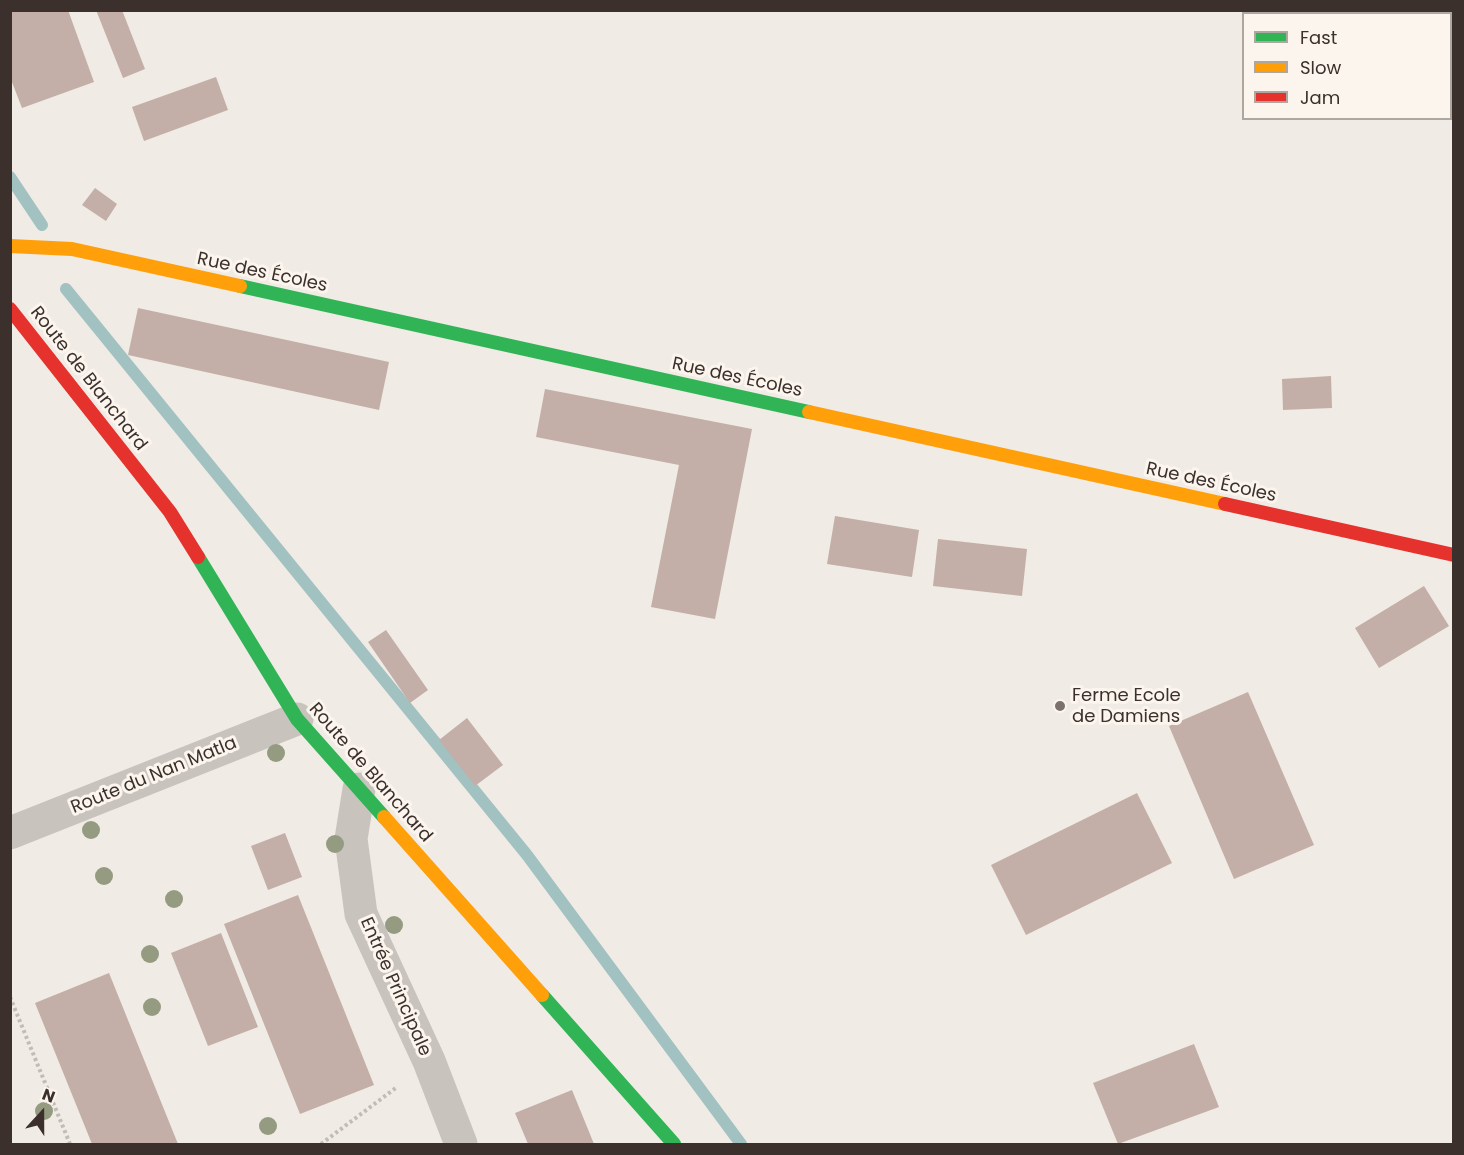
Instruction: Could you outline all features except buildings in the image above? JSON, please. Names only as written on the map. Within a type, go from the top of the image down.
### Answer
[{"type":"street","name":"Rue des Écoles","points":[[10,246],[72,249],[1454,555]]},
{"type":"street","name":"Route de Blanchard","points":[[10,309],[170,512],[297,719],[674,1144]]},
{"type":"street","name":"Route du Nan Matla","points":[[10,833],[297,719]]},
{"type":"street","name":"Entrée Principale","points":[[359,789],[351,840],[361,914],[429,1061],[461,1144]]},
{"type":"path","points":[[10,997],[70,1144]]},
{"type":"path","points":[[321,1144],[381,1101],[429,1061]]},
{"type":"waterway","points":[[10,177],[42,225]]},
{"type":"waterway","points":[[66,289],[527,855],[741,1144]]},
{"type":"traffic: fast","points":[[240,286],[809,412]]},
{"type":"traffic: fast","points":[[198,557],[297,719],[384,817]]},
{"type":"traffic: fast","points":[[542,995],[674,1144]]},
{"type":"traffic: slow","points":[[10,246],[72,249],[240,286]]},
{"type":"traffic: slow","points":[[809,412],[1225,504]]},
{"type":"traffic: slow","points":[[384,817],[542,995]]},
{"type":"traffic: jam","points":[[10,309],[170,512],[198,557]]},
{"type":"traffic: jam","points":[[1225,504],[1454,555]]},
{"type":"place","name":"Ferme Ecole de Damiens","points":[[1060,706]]}]
